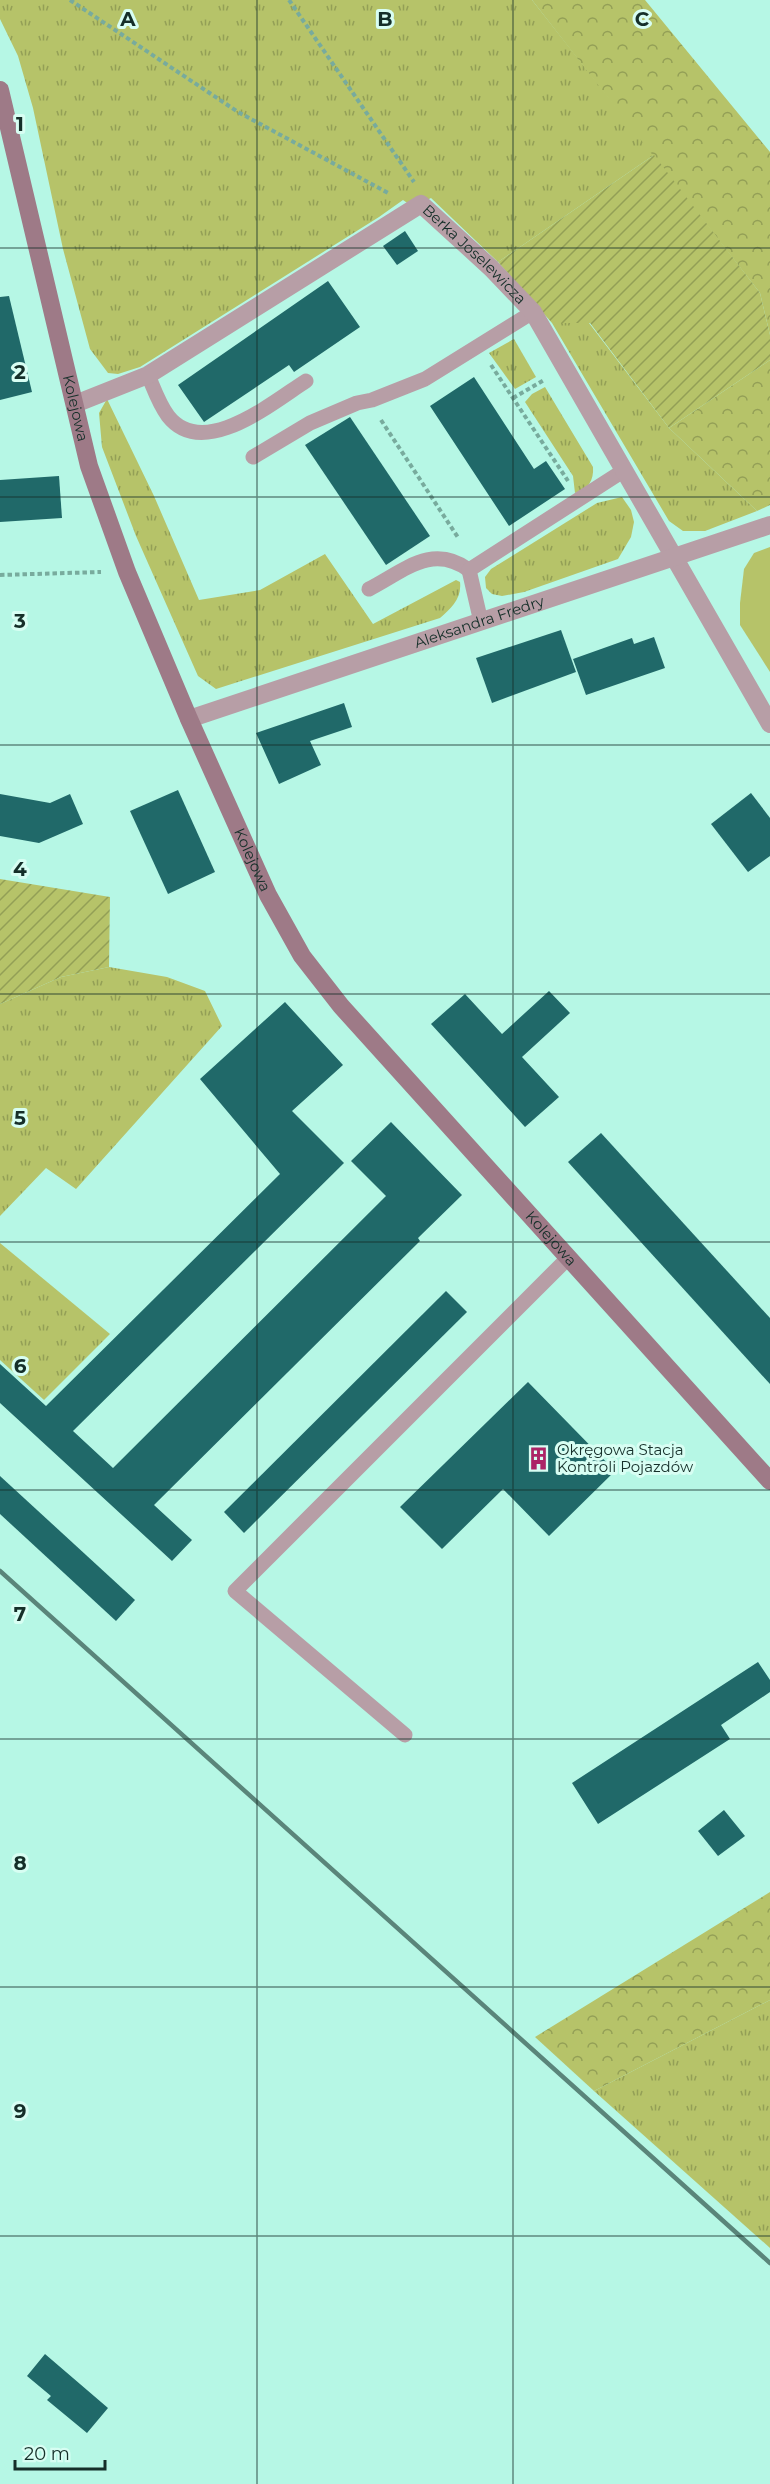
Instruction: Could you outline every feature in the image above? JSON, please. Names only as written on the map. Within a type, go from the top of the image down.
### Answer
[{"type":"street","name":"Kolejowa","points":[[0,90],[89,466],[127,572],[189,719],[268,895],[302,956],[341,1006],[567,1259],[770,1481]]},
{"type":"street","name":"Berka Joselewicza","points":[[75,404],[148,375],[418,206],[491,268],[533,312],[770,724]]},
{"type":"street","name":"Aleksandra Fredry","points":[[189,719],[770,525]]},
{"type":"lane","points":[[253,457],[310,423],[357,403],[372,400],[425,379],[533,312]]},
{"type":"lane","points":[[148,375],[159,402],[170,419],[189,430],[206,434],[226,430],[306,381]]},
{"type":"lane","points":[[473,568],[623,471]]},
{"type":"lane","points":[[369,589],[426,559],[438,557],[473,568]]},
{"type":"lane","points":[[473,568],[481,622]]},
{"type":"lane","points":[[405,1735],[235,1591],[567,1259]]},
{"type":"path","points":[[70,0],[238,112],[418,206]]},
{"type":"path","points":[[289,0],[417,186],[418,206]]},
{"type":"path","points":[[478,346],[568,477],[570,506]]},
{"type":"path","points":[[513,398],[564,368]]},
{"type":"path","points":[[372,400],[384,426],[473,568]]},
{"type":"path","points":[[0,575],[127,572]]},
{"type":"green space","points":[[0,0],[532,0],[654,155],[498,262],[431,198],[413,207],[403,200],[140,367],[118,374],[108,373],[90,349],[63,249],[33,108],[18,56],[0,19]]},
{"type":"green space","points":[[532,0],[645,0],[770,152],[770,335],[760,293]]},
{"type":"green space","points":[[654,155],[760,293],[770,335],[770,360],[669,428],[590,323],[552,323],[498,262]]},
{"type":"green space","points":[[552,323],[589,323],[669,428],[757,511],[705,531],[683,531],[669,521]]},
{"type":"green space","points":[[514,339],[536,377],[515,389],[489,353]]},
{"type":"green space","points":[[770,360],[770,505],[757,511],[669,428]]},
{"type":"green space","points":[[545,387],[593,467],[589,484],[583,490],[575,493],[573,476],[525,402],[532,394]]},
{"type":"green space","points":[[107,399],[154,496],[199,600],[260,590],[325,554],[373,624],[456,580],[460,582],[460,588],[452,607],[440,618],[216,689],[198,676],[136,536],[102,447],[99,413]]},
{"type":"green space","points":[[622,497],[631,510],[634,522],[631,537],[618,559],[524,592],[502,596],[492,594],[486,588],[485,577],[491,569],[597,503]]},
{"type":"green space","points":[[770,547],[770,672],[740,625],[740,603],[744,569],[754,553]]},
{"type":"green space","points":[[0,879],[110,897],[109,967],[61,977],[0,1004]]},
{"type":"green space","points":[[109,967],[167,977],[205,991],[222,1026],[76,1189],[46,1168],[0,1216],[0,1004],[61,977]]},
{"type":"green space","points":[[0,1243],[110,1334],[44,1400],[0,1360]]},
{"type":"green space","points":[[770,1892],[770,2000],[594,2091],[535,2037]]},
{"type":"green space","points":[[770,2000],[770,2248],[594,2091]]},
{"type":"building","points":[[405,231],[418,251],[397,265],[383,246]]},
{"type":"building","points":[[328,281],[360,327],[294,372],[289,365],[204,422],[178,385]]},
{"type":"building","points":[[9,296],[32,392],[0,400],[0,297]]},
{"type":"building","points":[[474,377],[534,469],[546,461],[565,489],[509,526],[430,406]]},
{"type":"building","points":[[350,417],[430,536],[386,565],[305,445]]},
{"type":"building","points":[[59,476],[62,518],[0,522],[0,480]]},
{"type":"building","points":[[561,630],[576,672],[492,703],[476,658]]},
{"type":"building","points":[[654,637],[665,668],[586,695],[573,659],[632,638],[634,644]]},
{"type":"building","points":[[344,703],[352,727],[310,741],[321,765],[279,784],[256,733]]},
{"type":"building","points":[[178,790],[215,872],[168,894],[130,811]]},
{"type":"building","points":[[751,793],[770,818],[770,856],[748,872],[711,824]]},
{"type":"building","points":[[0,794],[50,803],[70,794],[83,824],[39,843],[0,836]]},
{"type":"building","points":[[549,991],[570,1013],[522,1057],[559,1097],[525,1127],[431,1024],[465,994],[502,1034]]},
{"type":"building","points":[[285,1002],[343,1065],[292,1111],[344,1163],[73,1431],[113,1468],[386,1196],[351,1161],[391,1122],[462,1195],[418,1238],[420,1241],[154,1505],[192,1540],[172,1561],[0,1403],[0,1364],[46,1406],[280,1174],[200,1079]]},
{"type":"building","points":[[601,1133],[770,1318],[770,1384],[568,1162]]},
{"type":"building","points":[[446,1291],[467,1312],[244,1533],[224,1512]]},
{"type":"building","name":"Okręgowa Stacja Kontroli Pojazdów","points":[[528,1382],[615,1471],[549,1536],[503,1489],[442,1549],[400,1507]]},
{"type":"building","points":[[0,1476],[135,1600],[116,1621],[0,1514]]},
{"type":"building","points":[[758,1662],[770,1680],[770,1692],[721,1725],[730,1739],[598,1824],[572,1783]]},
{"type":"building","points":[[724,1810],[745,1836],[718,1856],[698,1831]]},
{"type":"building","points":[[45,2354],[108,2408],[87,2433],[47,2400],[51,2396],[27,2376]]},
{"type":"railway","points":[[0,1571],[770,2263]]},
{"type":"place","name":"Okręgowa Stacja Kontroli Pojazdów","points":[[539,1459]]}]
